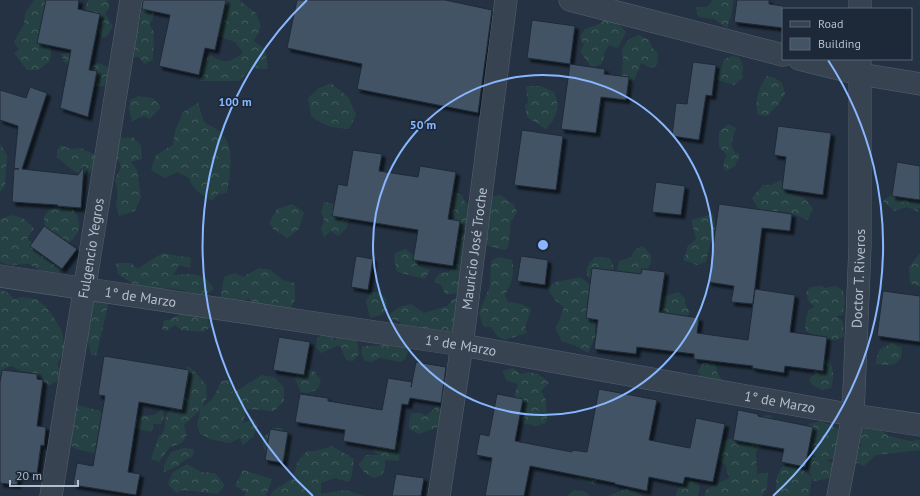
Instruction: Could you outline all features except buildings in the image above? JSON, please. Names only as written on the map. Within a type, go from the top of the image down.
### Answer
[{"type":"street","name":"Fulgencio Yegros","points":[[50,496],[130,0]]},
{"type":"street","name":"Mauricio José Troche","points":[[439,496],[462,345],[506,0]]},
{"type":"street","points":[[570,0],[782,55]]},
{"type":"street","points":[[807,60],[860,67],[920,84]]},
{"type":"street","name":"Doctor T. Riveros","points":[[838,496],[853,415],[860,246],[860,67]]},
{"type":"street","name":"1° de Marzo","points":[[0,276],[462,345],[853,415],[920,425]]},
{"type":"green space","points":[[34,0],[56,0],[50,42],[51,54],[49,62],[38,70],[27,70],[14,53],[19,50],[14,42],[24,24],[25,13]]},
{"type":"green space","points":[[89,0],[107,0],[110,7],[105,14],[113,26],[107,36],[103,38],[95,28],[100,20],[86,11],[87,2]]},
{"type":"green space","points":[[216,0],[239,0],[256,13],[261,27],[254,41],[265,49],[268,69],[251,68],[239,81],[200,81],[198,64],[210,55],[220,60],[227,61],[234,59],[243,53],[235,42],[218,36]]},
{"type":"green space","points":[[713,0],[733,0],[732,12],[727,28],[714,19],[699,17],[695,7],[707,7]]},
{"type":"green space","points":[[143,3],[155,11],[150,25],[154,32],[153,60],[144,64],[139,57],[131,57],[134,29],[139,27]]},
{"type":"green space","points":[[610,17],[626,32],[618,48],[609,45],[605,52],[602,64],[591,67],[580,51],[584,45],[580,37],[585,29],[597,25]]},
{"type":"green space","points":[[639,35],[649,40],[652,47],[658,54],[657,65],[651,68],[641,63],[628,96],[618,89],[621,82],[623,57],[622,49],[629,39]]},
{"type":"green space","points":[[74,51],[89,55],[91,65],[99,63],[108,67],[110,76],[107,85],[99,87],[91,82],[91,70],[83,60],[74,67],[64,62],[61,54]]},
{"type":"green space","points":[[733,56],[740,58],[743,67],[742,79],[734,85],[715,79],[724,59]]},
{"type":"green space","points":[[767,76],[775,78],[782,83],[785,94],[778,105],[767,116],[758,115],[758,95]]},
{"type":"green space","points":[[331,83],[349,98],[356,115],[349,129],[329,126],[311,116],[308,98],[319,88]]},
{"type":"green space","points":[[526,86],[541,86],[554,92],[557,102],[557,112],[546,129],[527,117],[525,105],[528,102]]},
{"type":"green space","points":[[138,96],[153,98],[161,107],[150,119],[143,116],[132,121],[129,108],[130,100]]},
{"type":"green space","points":[[198,103],[204,122],[218,130],[224,136],[230,151],[231,159],[227,193],[218,194],[212,201],[195,189],[189,178],[177,172],[165,178],[151,170],[156,155],[173,145],[175,131],[183,112]]},
{"type":"green space","points":[[728,124],[736,128],[731,144],[734,152],[740,154],[735,166],[726,171],[724,161],[727,155],[719,147],[719,132]]},
{"type":"green space","points":[[133,137],[141,146],[142,159],[131,162],[137,170],[141,197],[135,211],[119,216],[116,204],[118,195],[115,179],[121,168],[115,155],[120,138]]},
{"type":"green space","points":[[0,144],[7,155],[5,186],[0,192]]},
{"type":"green space","points":[[61,145],[70,149],[81,148],[95,155],[98,163],[86,177],[72,170],[57,157],[57,150]]},
{"type":"green space","points":[[781,180],[784,191],[804,198],[813,208],[808,220],[790,213],[777,211],[771,216],[759,210],[752,198],[763,185],[771,185]]},
{"type":"green space","points":[[896,191],[917,198],[920,202],[920,208],[918,208],[919,212],[907,207],[894,211],[883,201]]},
{"type":"green space","points":[[454,192],[462,195],[465,202],[471,207],[467,231],[459,229],[453,224],[455,216],[441,220],[439,195]]},
{"type":"green space","points":[[501,195],[514,205],[517,212],[511,222],[509,244],[506,250],[487,246],[486,235],[489,228],[485,215],[487,205],[493,196]]},
{"type":"green space","points":[[324,202],[340,205],[349,214],[347,228],[338,236],[331,231],[324,237],[321,229],[324,220],[321,212]]},
{"type":"green space","points":[[292,204],[304,212],[299,229],[288,238],[274,230],[269,223],[277,209]]},
{"type":"green space","points":[[57,205],[72,207],[78,218],[78,232],[66,245],[56,234],[45,231],[44,216],[49,210]]},
{"type":"green space","points":[[713,214],[716,228],[711,240],[706,262],[697,265],[683,260],[687,247],[696,239],[691,220]]},
{"type":"green space","points":[[13,215],[24,219],[34,228],[27,239],[63,263],[58,275],[39,270],[29,264],[9,265],[0,262],[0,219]]},
{"type":"green space","points":[[467,233],[461,293],[445,294],[441,285],[434,281],[440,273],[449,272],[457,263],[452,249],[455,236]]},
{"type":"green space","points":[[641,246],[645,248],[651,256],[651,263],[640,281],[616,275],[619,261],[631,257],[634,251]]},
{"type":"green space","points":[[406,249],[419,261],[417,266],[430,270],[425,279],[397,272],[394,258],[395,253]]},
{"type":"green space","points":[[163,253],[191,258],[190,268],[179,265],[173,275],[193,274],[205,277],[214,289],[202,297],[183,290],[166,288],[154,295],[139,288],[118,274],[116,263],[131,263],[138,269]]},
{"type":"green space","points":[[919,254],[920,287],[910,283],[909,267]]},
{"type":"green space","points":[[498,257],[512,260],[512,278],[505,295],[508,302],[521,304],[531,309],[525,328],[527,333],[505,340],[497,336],[491,327],[483,326],[479,313],[490,286],[491,261]]},
{"type":"green space","points":[[595,257],[610,258],[614,268],[600,289],[587,274],[588,266]]},
{"type":"green space","points":[[259,268],[271,270],[283,280],[295,283],[295,299],[289,313],[255,314],[249,298],[238,306],[220,300],[224,277],[235,273],[243,277]]},
{"type":"green space","points":[[580,277],[593,287],[593,300],[586,313],[595,321],[595,337],[588,353],[574,345],[562,342],[555,328],[564,307],[555,300],[547,288],[556,282]]},
{"type":"green space","points":[[822,286],[825,288],[835,286],[843,290],[845,300],[843,315],[836,316],[843,321],[844,337],[834,340],[816,336],[805,331],[806,318],[809,309],[815,307],[809,302],[806,293],[810,287]]},
{"type":"green space","points":[[0,290],[7,292],[14,299],[22,297],[36,299],[45,306],[52,315],[62,331],[64,345],[64,352],[57,365],[63,372],[57,381],[48,386],[43,380],[41,374],[21,371],[12,366],[5,368],[0,375]]},
{"type":"green space","points":[[371,292],[380,292],[386,299],[388,310],[382,315],[370,318],[366,301]]},
{"type":"green space","points":[[678,292],[685,298],[685,304],[690,312],[685,322],[665,321],[658,307],[659,298]]},
{"type":"green space","points":[[466,293],[461,329],[445,338],[410,334],[399,321],[393,320],[389,315],[399,307],[411,304],[424,313],[447,306],[452,300]]},
{"type":"green space","points":[[100,297],[109,301],[96,357],[94,353],[92,356],[89,348],[86,327],[88,304]]},
{"type":"green space","points":[[187,310],[204,313],[211,327],[203,332],[181,330],[175,325],[166,331],[162,329],[164,320],[169,320]]},
{"type":"green space","points":[[343,334],[353,336],[358,344],[359,354],[353,361],[346,360],[340,346],[321,353],[316,347],[317,339],[321,335],[330,335],[335,340]]},
{"type":"green space","points":[[388,343],[398,343],[408,351],[406,358],[401,362],[380,358],[371,362],[364,360],[361,352],[363,346],[384,345]]},
{"type":"green space","points":[[892,343],[902,348],[901,358],[895,364],[875,364],[879,350]]},
{"type":"green space","points":[[829,359],[833,370],[832,384],[831,388],[822,390],[812,385],[809,379],[814,375],[812,367],[819,361]]},
{"type":"green space","points":[[715,362],[717,373],[723,381],[700,380],[698,371],[703,363]]},
{"type":"green space","points":[[187,366],[206,384],[207,398],[202,407],[212,399],[221,381],[230,380],[233,393],[262,375],[274,377],[284,387],[284,401],[274,411],[245,409],[243,423],[254,419],[258,425],[253,437],[243,445],[240,438],[230,443],[213,440],[200,434],[197,424],[201,407],[198,412],[184,425],[187,435],[182,443],[170,447],[159,462],[151,459],[159,436],[164,430],[166,416],[172,406],[186,390],[184,379]]},
{"type":"green space","points":[[513,368],[521,374],[529,372],[536,374],[549,383],[541,391],[546,400],[546,423],[536,426],[521,423],[514,399],[518,384],[507,381],[502,371]]},
{"type":"green space","points":[[307,369],[315,372],[321,381],[318,389],[308,393],[301,392],[295,379],[297,372]]},
{"type":"green space","points":[[78,405],[100,411],[106,418],[106,428],[96,443],[95,453],[79,450],[70,444],[68,439],[66,433],[66,410]]},
{"type":"green space","points":[[437,406],[447,412],[446,424],[419,434],[409,429],[411,413],[421,413],[426,416]]},
{"type":"green space","points":[[163,409],[164,417],[161,424],[153,424],[152,432],[138,429],[135,422],[139,416],[154,415]]},
{"type":"green space","points":[[770,415],[775,423],[766,443],[756,451],[757,474],[768,473],[767,488],[762,496],[705,496],[705,491],[729,478],[726,466],[718,459],[716,451],[723,441],[734,438],[758,416]]},
{"type":"green space","points":[[821,421],[837,428],[841,436],[844,456],[826,460],[842,467],[841,476],[814,481],[812,478],[809,496],[775,496],[777,478],[783,466],[795,465],[812,477],[808,469],[809,457],[817,457],[806,450],[800,433],[809,424]]},
{"type":"green space","points":[[859,423],[878,427],[888,436],[911,441],[920,440],[920,450],[876,455],[864,466],[847,459],[853,448],[862,446],[855,437]]},
{"type":"green space","points":[[273,428],[282,428],[289,436],[287,461],[269,455],[264,449],[263,438]]},
{"type":"green space","points":[[391,440],[400,441],[399,461],[385,460],[385,468],[382,475],[374,478],[363,471],[359,464],[366,455],[380,455],[373,451],[378,442]]},
{"type":"green space","points":[[332,446],[354,459],[352,475],[349,482],[335,478],[321,483],[321,494],[345,490],[365,496],[270,496],[274,490],[293,478],[298,461],[307,451],[315,451]]},
{"type":"green space","points":[[184,448],[194,449],[193,456],[176,467],[164,472],[164,465],[171,452]]},
{"type":"green space","points":[[187,464],[201,472],[215,473],[225,485],[218,494],[184,490],[176,493],[168,484],[173,472]]},
{"type":"green space","points":[[243,470],[272,479],[266,496],[245,496],[245,492],[235,486]]},
{"type":"green space","points":[[574,471],[599,476],[595,485],[577,479]]},
{"type":"green space","points":[[687,480],[697,483],[700,487],[698,496],[676,496],[677,490]]},
{"type":"green space","points":[[631,487],[642,496],[608,496]]},
{"type":"green space","points":[[574,490],[586,492],[590,496],[567,496]]}]
